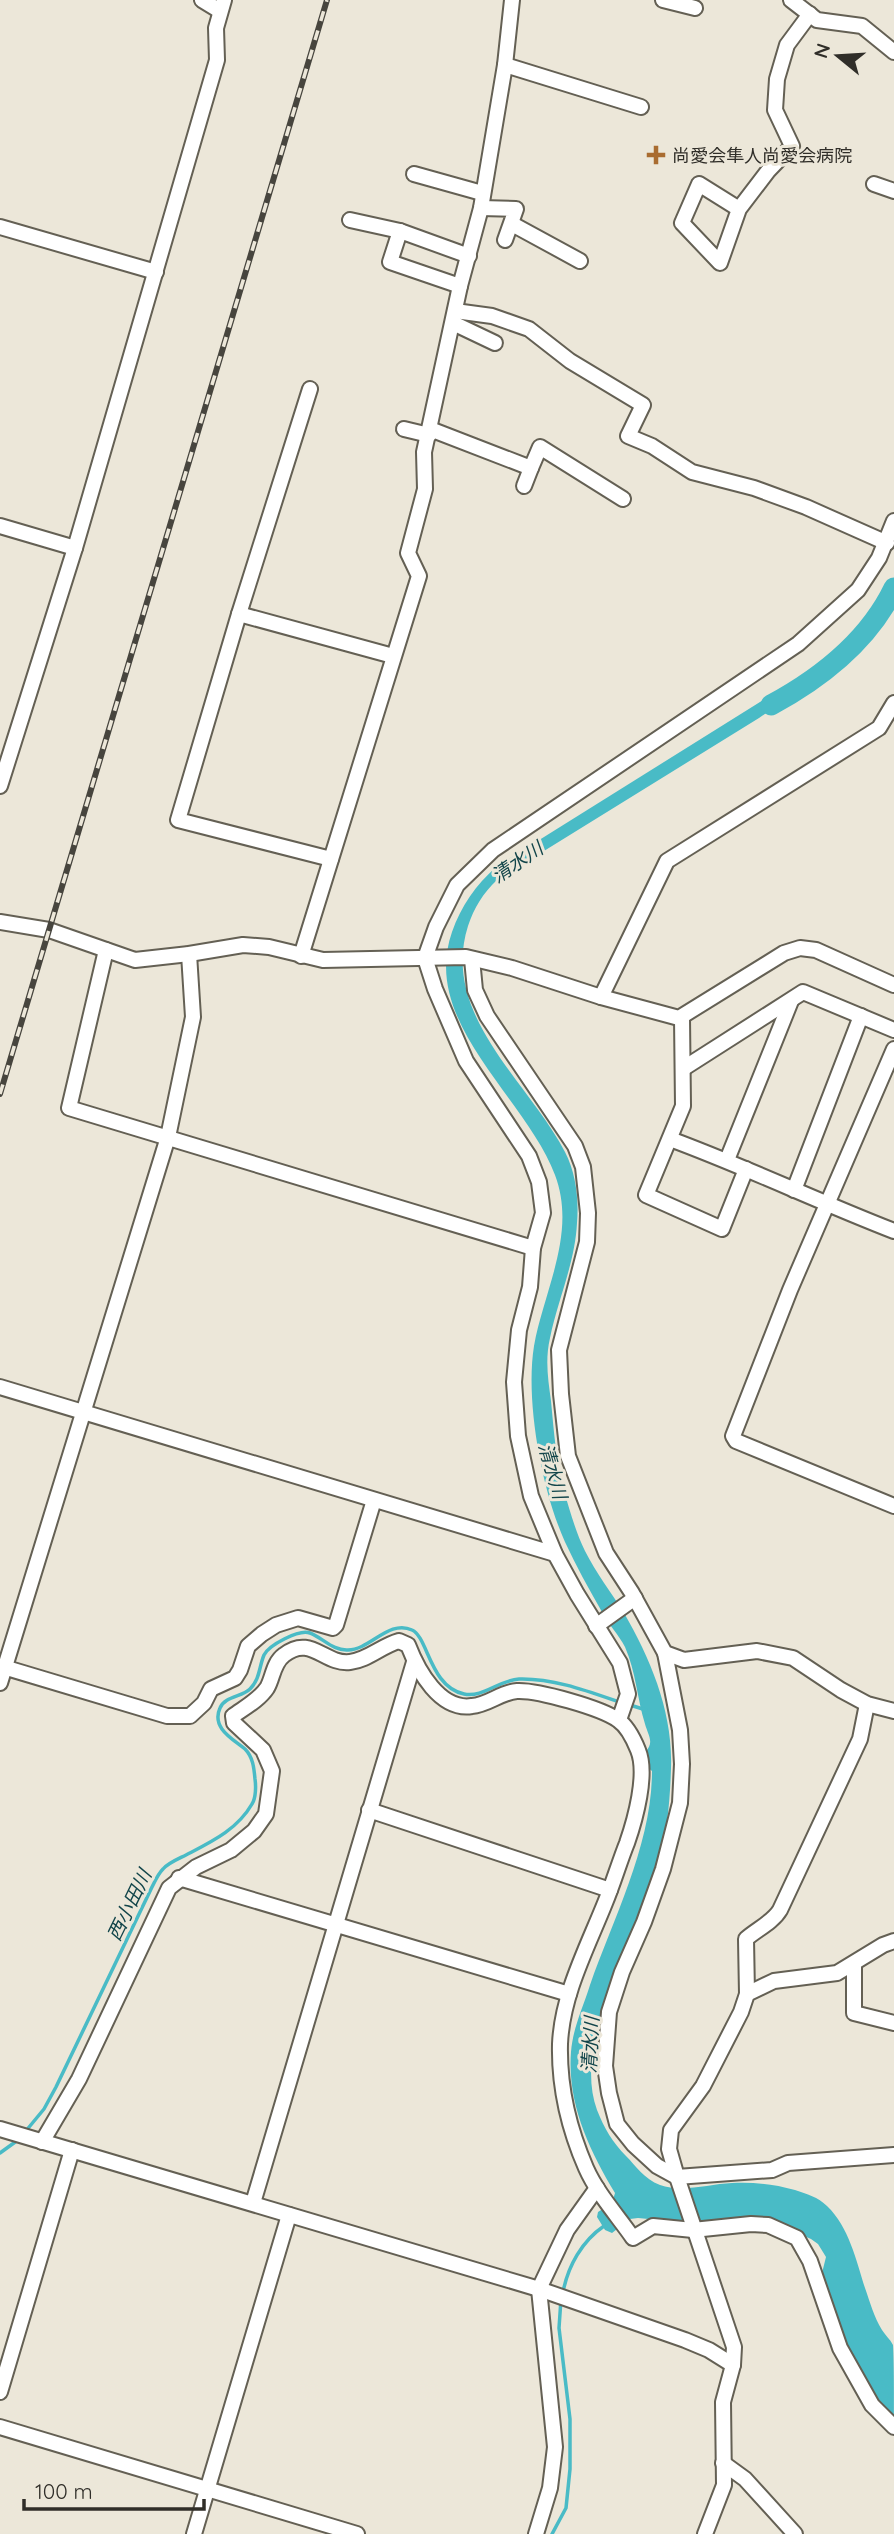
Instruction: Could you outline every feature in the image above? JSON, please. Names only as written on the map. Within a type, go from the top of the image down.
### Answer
[{"type":"street","points":[[0,786],[75,548],[218,60],[216,28],[222,5],[202,0]]},
{"type":"street","points":[[301,956],[419,576],[408,552],[425,489],[424,452],[460,286],[481,208],[505,65],[512,0]]},
{"type":"street","points":[[663,0],[695,8]]},
{"type":"street","points":[[791,0],[817,20],[862,26],[894,52]]},
{"type":"street","points":[[739,209],[699,184],[682,223],[720,263],[739,209],[792,146],[775,110],[777,79],[787,45],[795,30],[810,14]]},
{"type":"street","points":[[505,65],[641,107]]},
{"type":"street","points":[[414,174],[482,193]]},
{"type":"street","points":[[874,184],[894,191]]},
{"type":"street","points":[[481,208],[516,209],[505,240]]},
{"type":"street","points":[[350,220],[400,232],[469,256]]},
{"type":"street","points":[[512,224],[580,261]]},
{"type":"street","points":[[0,227],[156,272]]},
{"type":"street","points":[[400,232],[390,262],[460,286]]},
{"type":"street","points":[[454,317],[492,316],[529,329],[570,361],[643,405],[628,436],[652,446],[692,472],[806,507],[887,543]]},
{"type":"street","points":[[454,317],[495,342]]},
{"type":"street","points":[[310,388],[178,820],[331,859]]},
{"type":"street","points":[[404,429],[429,432],[531,468]]},
{"type":"street","points":[[524,486],[540,447],[623,499]]},
{"type":"street","points":[[619,1720],[628,1694],[620,1662],[555,1554],[531,1496],[518,1436],[514,1382],[520,1330],[530,1287],[533,1248],[544,1213],[539,1182],[529,1156],[466,1061],[435,989],[430,958],[436,927],[457,885],[493,850],[798,644],[858,590],[887,543],[894,521]]},
{"type":"street","points":[[0,526],[75,548]]},
{"type":"street","points":[[239,614],[393,656]]},
{"type":"street","points":[[601,997],[667,861],[879,727],[894,703]]},
{"type":"street","points":[[0,922],[49,930],[135,960],[243,945],[268,947],[323,960],[469,958],[682,1018],[784,953],[800,948],[816,950],[894,985]]},
{"type":"street","points":[[106,950],[69,1108],[533,1248]]},
{"type":"street","points":[[0,1683],[2,1667],[84,1413],[168,1137],[193,1017],[189,954]]},
{"type":"street","points":[[469,958],[475,990],[487,1016],[575,1146],[583,1167],[588,1213],[587,1242],[559,1350],[568,1456],[606,1553],[635,1598],[665,1653],[680,1730],[680,1803],[663,1869],[608,2012],[605,2066],[617,2124],[633,2144],[657,2166],[677,2177],[772,2170],[788,2163],[894,2155]]},
{"type":"street","points":[[684,1068],[803,992],[894,1030]]},
{"type":"street","points":[[727,1160],[790,1001]]},
{"type":"street","points":[[794,1190],[861,1016]]},
{"type":"street","points":[[682,1018],[683,1106],[646,1195],[722,1229],[746,1169]]},
{"type":"street","points":[[894,1049],[826,1204],[733,1436],[736,1441],[894,1506]]},
{"type":"street","points":[[670,1139],[727,1160],[894,1231]]},
{"type":"street","points":[[0,1387],[555,1554]]},
{"type":"street","points":[[2,1667],[167,1716],[190,1716],[204,1703],[211,1689],[235,1678],[248,1646],[269,1630],[298,1618],[332,1628],[336,1625],[374,1500]]},
{"type":"street","points":[[596,1626],[635,1598]]},
{"type":"street","points":[[38,2141],[79,2079],[169,1888],[196,1867],[232,1850],[254,1831],[266,1814],[272,1771],[264,1750],[234,1723],[233,1716],[266,1689],[283,1655],[299,1647],[308,1647],[345,1663],[363,1660],[399,1641],[408,1645],[414,1662],[431,1685],[442,1697],[458,1706],[474,1707],[513,1691],[528,1691],[562,1699],[619,1720],[631,1735],[640,1754],[640,1796],[633,1825],[610,1890],[569,1994],[561,2041],[562,2087],[586,2168],[633,2238],[653,2226],[693,2230],[751,2224],[768,2225],[797,2238],[810,2261],[840,2348],[872,2405],[894,2427]]},
{"type":"street","points":[[665,1653],[684,1660],[757,1651],[793,1658],[867,1704],[894,1711]]},
{"type":"street","points":[[253,2203],[414,1662]]},
{"type":"street","points":[[705,2534],[724,2485],[723,2402],[733,2365],[734,2347],[677,2177],[669,2149],[671,2130],[703,2086],[741,2012],[747,1994],[746,1939],[775,1918],[780,1910],[860,1740],[867,1704]]},
{"type":"street","points":[[369,1810],[610,1890]]},
{"type":"street","points":[[179,1878],[569,1994]]},
{"type":"street","points":[[747,1994],[774,1981],[837,1973],[894,1941]]},
{"type":"street","points":[[854,1965],[853,2013],[894,2023]]},
{"type":"street","points":[[6,2131],[544,2291],[709,2350],[733,2365]]},
{"type":"street","points":[[0,2392],[72,2150]]},
{"type":"street","points":[[536,2534],[550,2487],[555,2447],[544,2291],[567,2230],[597,2188]]},
{"type":"street","points":[[194,2534],[289,2215]]},
{"type":"street","points":[[0,2427],[357,2534]]},
{"type":"street","points":[[723,2463],[745,2479],[795,2534]]},
{"type":"water","points":[[776,692],[795,693],[759,718],[497,880],[473,913],[463,958],[466,989],[477,1018],[492,1046],[549,1126],[572,1169],[578,1205],[576,1238],[553,1324],[548,1354],[548,1377],[559,1469],[582,1544],[624,1613],[651,1668],[664,1707],[671,1747],[668,1818],[658,1867],[610,1988],[593,2052],[591,2082],[597,2110],[609,2135],[621,2151],[645,2176],[660,2185],[686,2188],[732,2183],[764,2184],[787,2188],[816,2198],[835,2214],[855,2255],[874,2315],[893,2345],[894,2417],[874,2395],[845,2344],[822,2273],[826,2257],[818,2244],[811,2239],[769,2221],[729,2219],[680,2222],[638,2218],[630,2219],[612,2233],[605,2230],[597,2217],[598,2212],[612,2203],[615,2193],[589,2143],[576,2108],[571,2052],[579,2018],[630,1880],[646,1826],[652,1771],[647,1767],[645,1752],[650,1745],[650,1739],[629,1656],[592,1595],[565,1542],[549,1498],[538,1446],[532,1393],[534,1346],[561,1240],[561,1197],[555,1175],[541,1146],[463,1028],[451,997],[446,965],[452,932],[460,913],[482,881],[496,867]]},
{"type":"waterway","name":"清水川","points":[[771,705],[808,683],[842,656],[871,624],[894,588]]},
{"type":"waterway","name":"西小田川","points":[[25,2132],[44,2109],[56,2087],[160,1873],[170,1863],[231,1828],[246,1813],[253,1801],[256,1785],[251,1759],[248,1752],[221,1727],[218,1715],[222,1704],[247,1692],[253,1685],[264,1655],[272,1647],[305,1632],[343,1650],[356,1649],[387,1631],[404,1628],[417,1634],[444,1682],[453,1690],[464,1694],[478,1693],[512,1680],[532,1679],[572,1686],[622,1703]]},
{"type":"waterway","name":"西小田川","points":[[630,1705],[646,1710]]},
{"type":"waterway","name":"西小田川","points":[[0,2153],[18,2140]]},
{"type":"waterway","points":[[563,2292],[577,2255],[589,2239],[604,2226]]},
{"type":"waterway","points":[[552,2534],[566,2508],[570,2469],[570,2419],[559,2328],[561,2299]]},
{"type":"railway","points":[[0,1094],[327,0]]},
{"type":"place","name":"尚愛会隼人尚愛会病院","points":[[656,155]]}]
